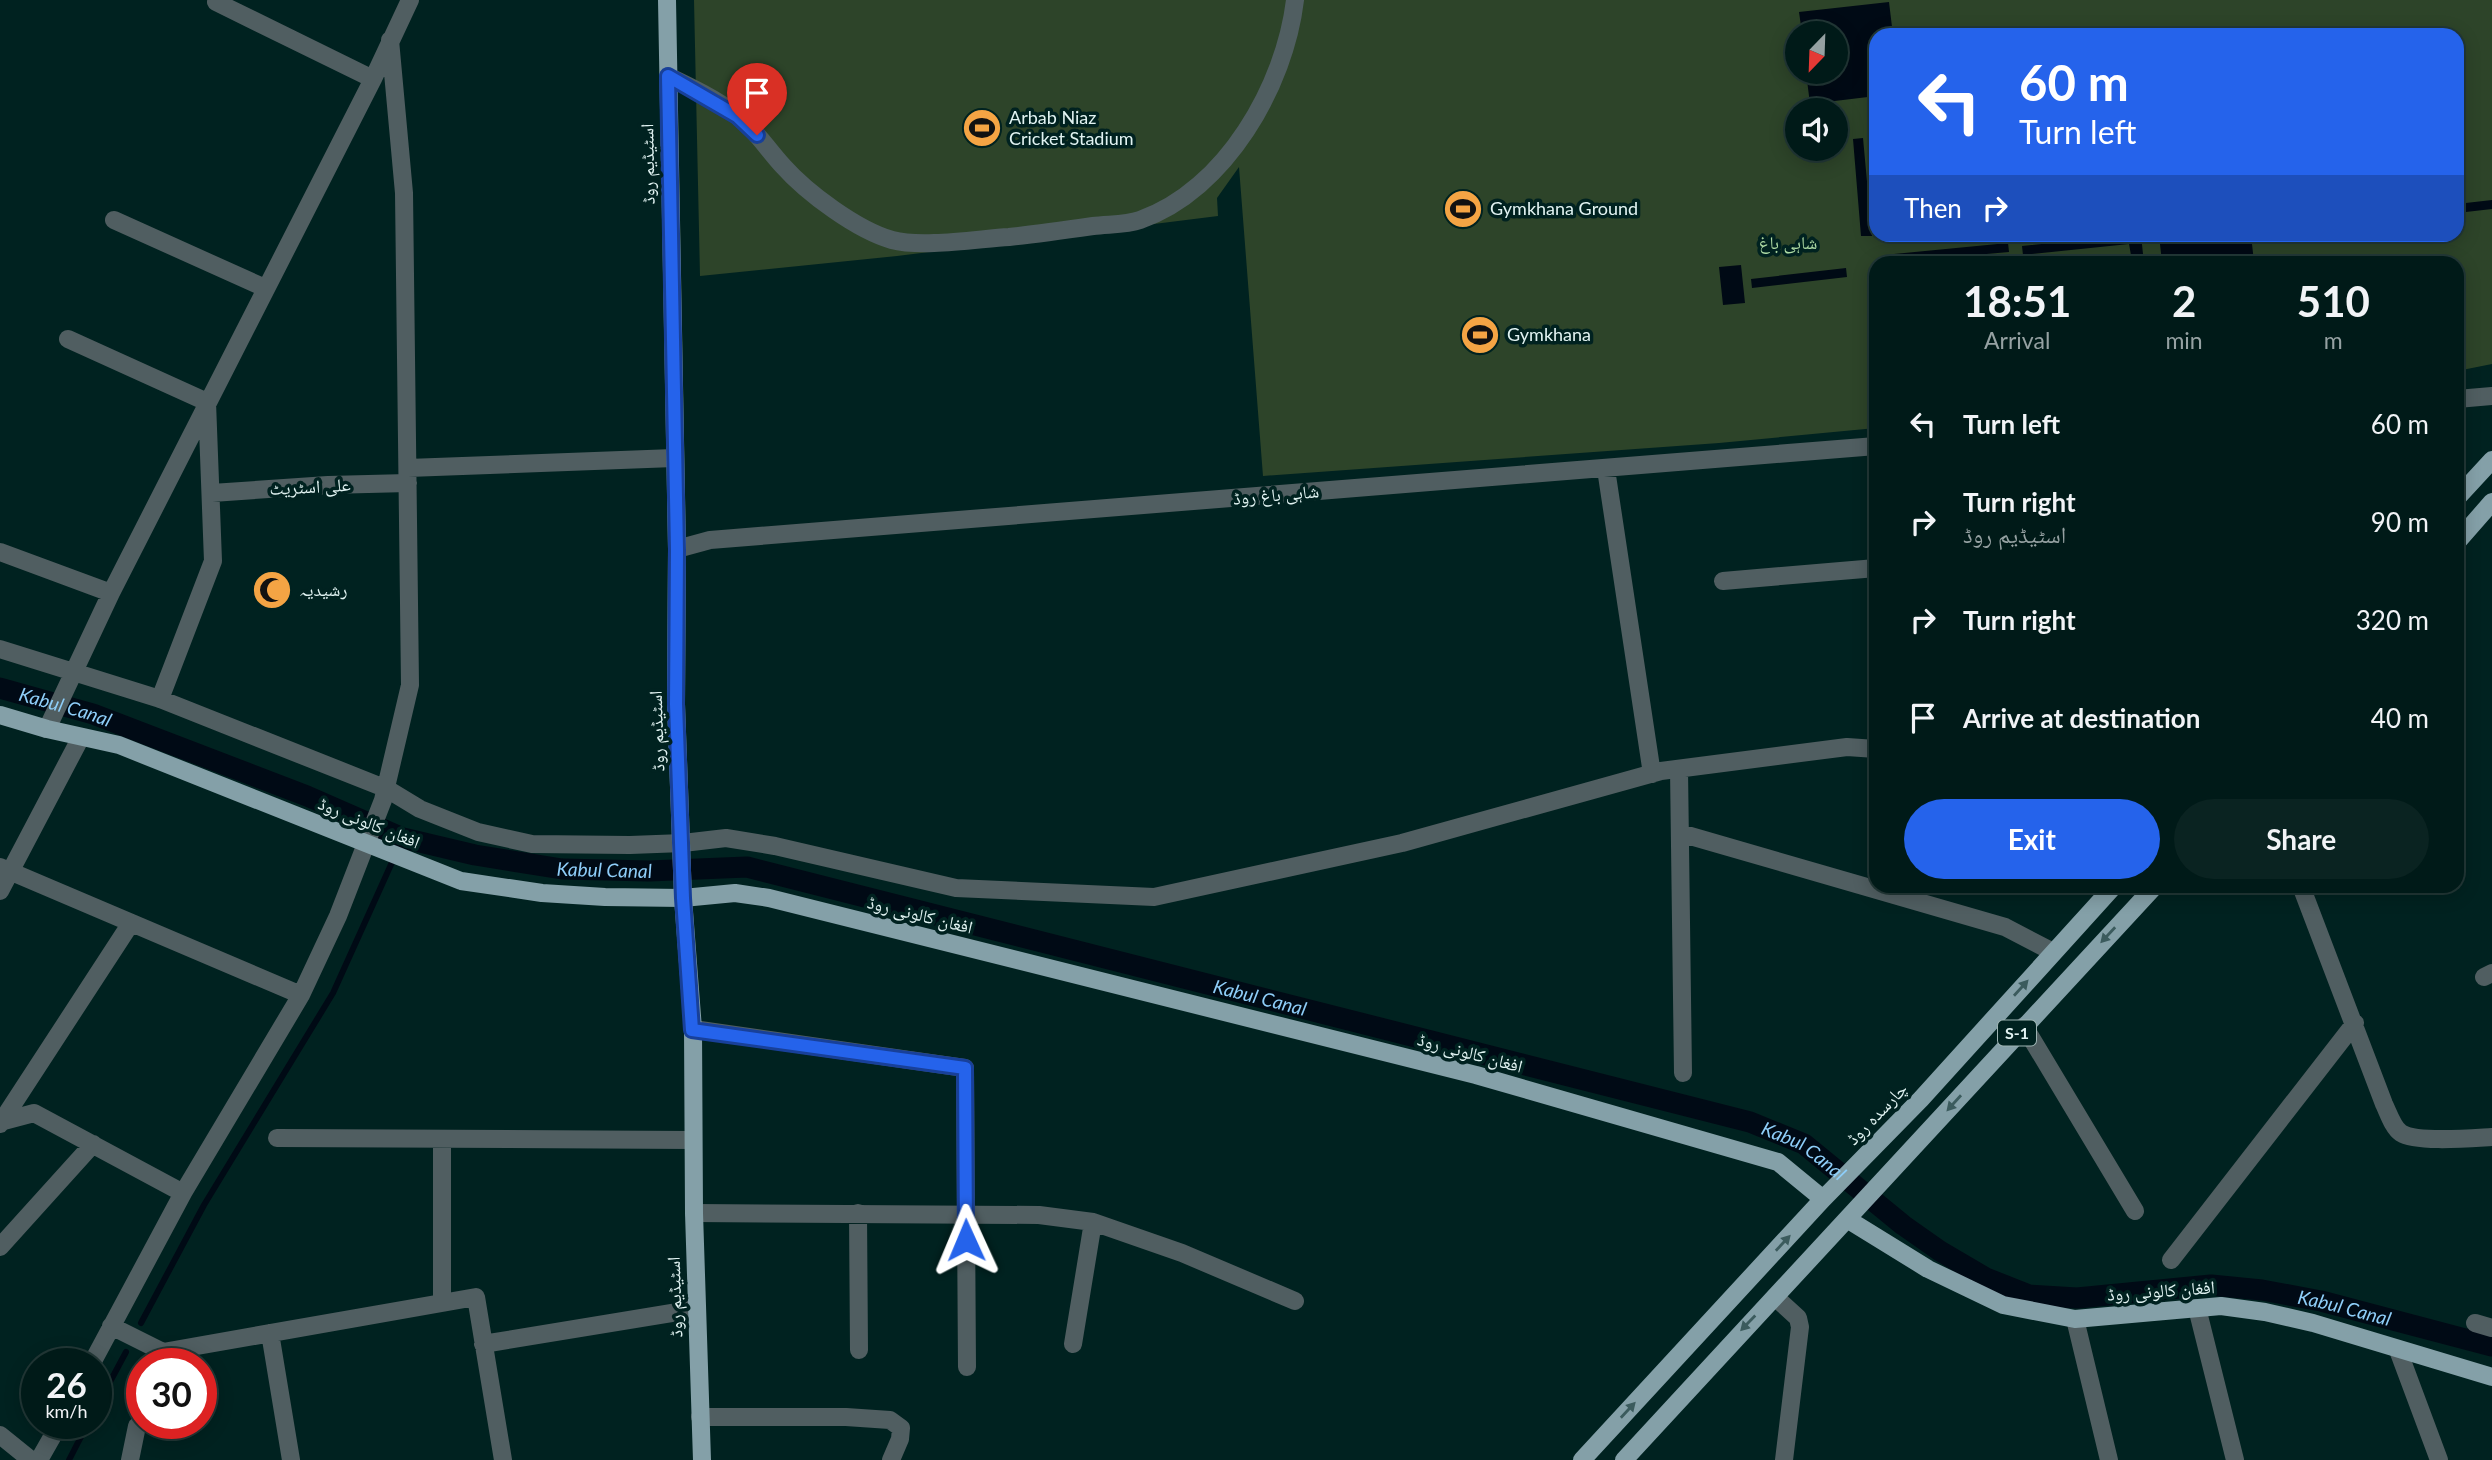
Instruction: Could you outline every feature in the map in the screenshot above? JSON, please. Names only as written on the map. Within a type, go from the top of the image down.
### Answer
[{"type":"main road","name":"اسٹیڈیم روڈ","points":[[667,0],[677,550],[676,704],[692,1030],[696,1309],[702,1460]]},
{"type":"main road","points":[[2464,490],[2492,460]]},
{"type":"main road","points":[[2464,534],[2492,502]]},
{"type":"main road","name":"افغان کالونی روڈ","points":[[0,715],[119,745],[369,840],[404,860],[461,881],[542,893],[605,897],[735,893],[769,898],[1476,1075],[1778,1161],[1830,1193]]},
{"type":"main road","name":"چارسدہ روڈ","points":[[1582,1460],[2108,893]]},
{"type":"main road","name":"S-1","points":[[1847,1219],[2148,893]]},
{"type":"main road","points":[[1624,1460],[1847,1219]]},
{"type":"main road","name":"افغان کالونی روڈ","points":[[1847,1219],[1928,1269],[2003,1306],[2075,1319],[2221,1306],[2265,1312],[2313,1323],[2492,1377]]},
{"type":"street","points":[[217,0],[216,2],[373,79]]},
{"type":"street","points":[[48,727],[111,593],[373,79],[410,0]]},
{"type":"street","points":[[668,76],[737,116],[785,169],[817,198],[853,222],[893,240],[960,241],[1042,234],[1139,220],[1181,199],[1213,170],[1241,138],[1264,101],[1281,61],[1295,0]]},
{"type":"street","points":[[100,1348],[183,1192],[301,995],[338,916],[385,795],[410,685],[404,192],[390,40]]},
{"type":"street","points":[[114,220],[265,288]]},
{"type":"street","points":[[68,339],[207,402]]},
{"type":"street","points":[[2464,398],[2492,396]]},
{"type":"street","points":[[160,699],[213,561],[207,402]]},
{"type":"street","name":"شاہی باغ روڈ","points":[[677,550],[701,542],[724,539],[1869,447]]},
{"type":"street","name":"علی اسٹریٹ","points":[[212,493],[408,476],[674,458]]},
{"type":"street","points":[[1606,469],[1651,774]]},
{"type":"street","points":[[0,552],[111,593]]},
{"type":"street","points":[[1723,581],[1869,569]]},
{"type":"street","points":[[0,649],[71,675],[160,699],[478,832],[532,844],[630,845],[726,838],[775,846],[956,888],[1154,897],[1402,843],[1651,774],[1847,747],[1869,749]]},
{"type":"street","points":[[0,891],[5,870],[81,737]]},
{"type":"street","points":[[1679,769],[1683,1073]]},
{"type":"street","points":[[1680,833],[1869,888]]},
{"type":"street","points":[[5,870],[301,995]]},
{"type":"street","points":[[1887,893],[2005,927],[2053,952]]},
{"type":"street","points":[[2304,893],[2384,1104],[2399,1132],[2408,1136],[2435,1139],[2492,1137]]},
{"type":"street","points":[[1,1123],[131,923]]},
{"type":"street","points":[[2171,1260],[2355,1023]]},
{"type":"street","points":[[2024,1026],[2135,1211]]},
{"type":"street","points":[[692,1030],[965,1068],[967,1367]]},
{"type":"street","points":[[1,1123],[34,1113],[183,1192]]},
{"type":"street","points":[[277,1138],[693,1140]]},
{"type":"street","points":[[442,1139],[442,1303]]},
{"type":"street","points":[[0,1247],[93,1144]]},
{"type":"street","points":[[694,1213],[1039,1215],[1093,1222],[1182,1253],[1296,1301]]},
{"type":"street","points":[[859,1213],[859,1350]]},
{"type":"street","points":[[1073,1345],[1093,1222]]},
{"type":"street","points":[[111,1326],[163,1352],[476,1297],[503,1460]]},
{"type":"street","points":[[1775,1297],[1798,1318],[1800,1327],[1784,1460]]},
{"type":"street","points":[[2197,1308],[2235,1460]]},
{"type":"street","points":[[483,1344],[696,1309]]},
{"type":"street","points":[[2075,1319],[2109,1460]]},
{"type":"street","points":[[270,1333],[291,1460]]},
{"type":"street","points":[[2398,1350],[2439,1460]]},
{"type":"street","points":[[700,1417],[846,1417],[890,1420],[901,1428],[900,1439],[891,1460]]},
{"type":"street","points":[[0,1435],[31,1460]]},
{"type":"street","points":[[39,1460],[51,1439]]},
{"type":"street","points":[[130,1460],[134,1439]]},
{"type":"green space","name":"شاہی باغ","points":[[694,0],[2492,0],[2492,364],[2464,370],[2464,256],[1869,256],[1869,429],[1719,443],[1263,476],[1239,167],[1217,198],[1218,216],[897,256],[700,276]]},
{"type":"shaded area","points":[[1889,2],[1892,28],[1869,28],[1869,97],[1848,99],[1809,98],[1808,84],[1848,84],[1848,21],[1800,21],[1799,12]]},
{"type":"shaded area","points":[[1863,138],[1869,236],[1861,236],[1853,139]]},
{"type":"shaded area","points":[[2492,200],[2492,209],[2464,212],[2464,203]]},
{"type":"shaded area","points":[[2061,242],[2142,242],[2143,254],[2131,255],[2129,244],[2023,255],[2022,246]]},
{"type":"shaded area","points":[[2160,242],[2252,242],[2253,256],[2161,256]]},
{"type":"shaded area","points":[[2008,243],[2009,252],[1963,256],[1894,254]]},
{"type":"shaded area","points":[[1741,265],[1745,303],[1723,305],[1719,267]]},
{"type":"shaded area","points":[[1846,268],[1847,277],[1752,288],[1751,279]]},
{"type":"waterway","name":"Kabul Canal","points":[[0,688],[93,714],[307,796],[403,838],[475,855],[562,869],[649,871],[747,867],[1750,1122],[1804,1144],[1903,1225],[1940,1251],[1986,1278],[2029,1295],[2077,1298],[2211,1285],[2262,1290],[2321,1301],[2492,1346]]},
{"type":"waterway","points":[[141,1323],[204,1205],[333,993],[403,838]]},
{"type":"waterway","points":[[112,1378],[126,1352]]},
{"type":"waterway","points":[[69,1460],[80,1439]]},
{"type":"place","name":"Arbab Niaz Cricket Stadium","points":[[982,128]]},
{"type":"place","name":"Gymkhana Ground","points":[[1463,209]]},
{"type":"place","name":"Gymkhana","points":[[1480,335]]},
{"type":"place","name":"رشیدیہ","points":[[272,590]]},
{"type":"route","points":[[757,135],[737,116],[668,76],[677,550],[676,704],[685,888],[683,898],[692,1030],[965,1068],[966,1240]]}]
